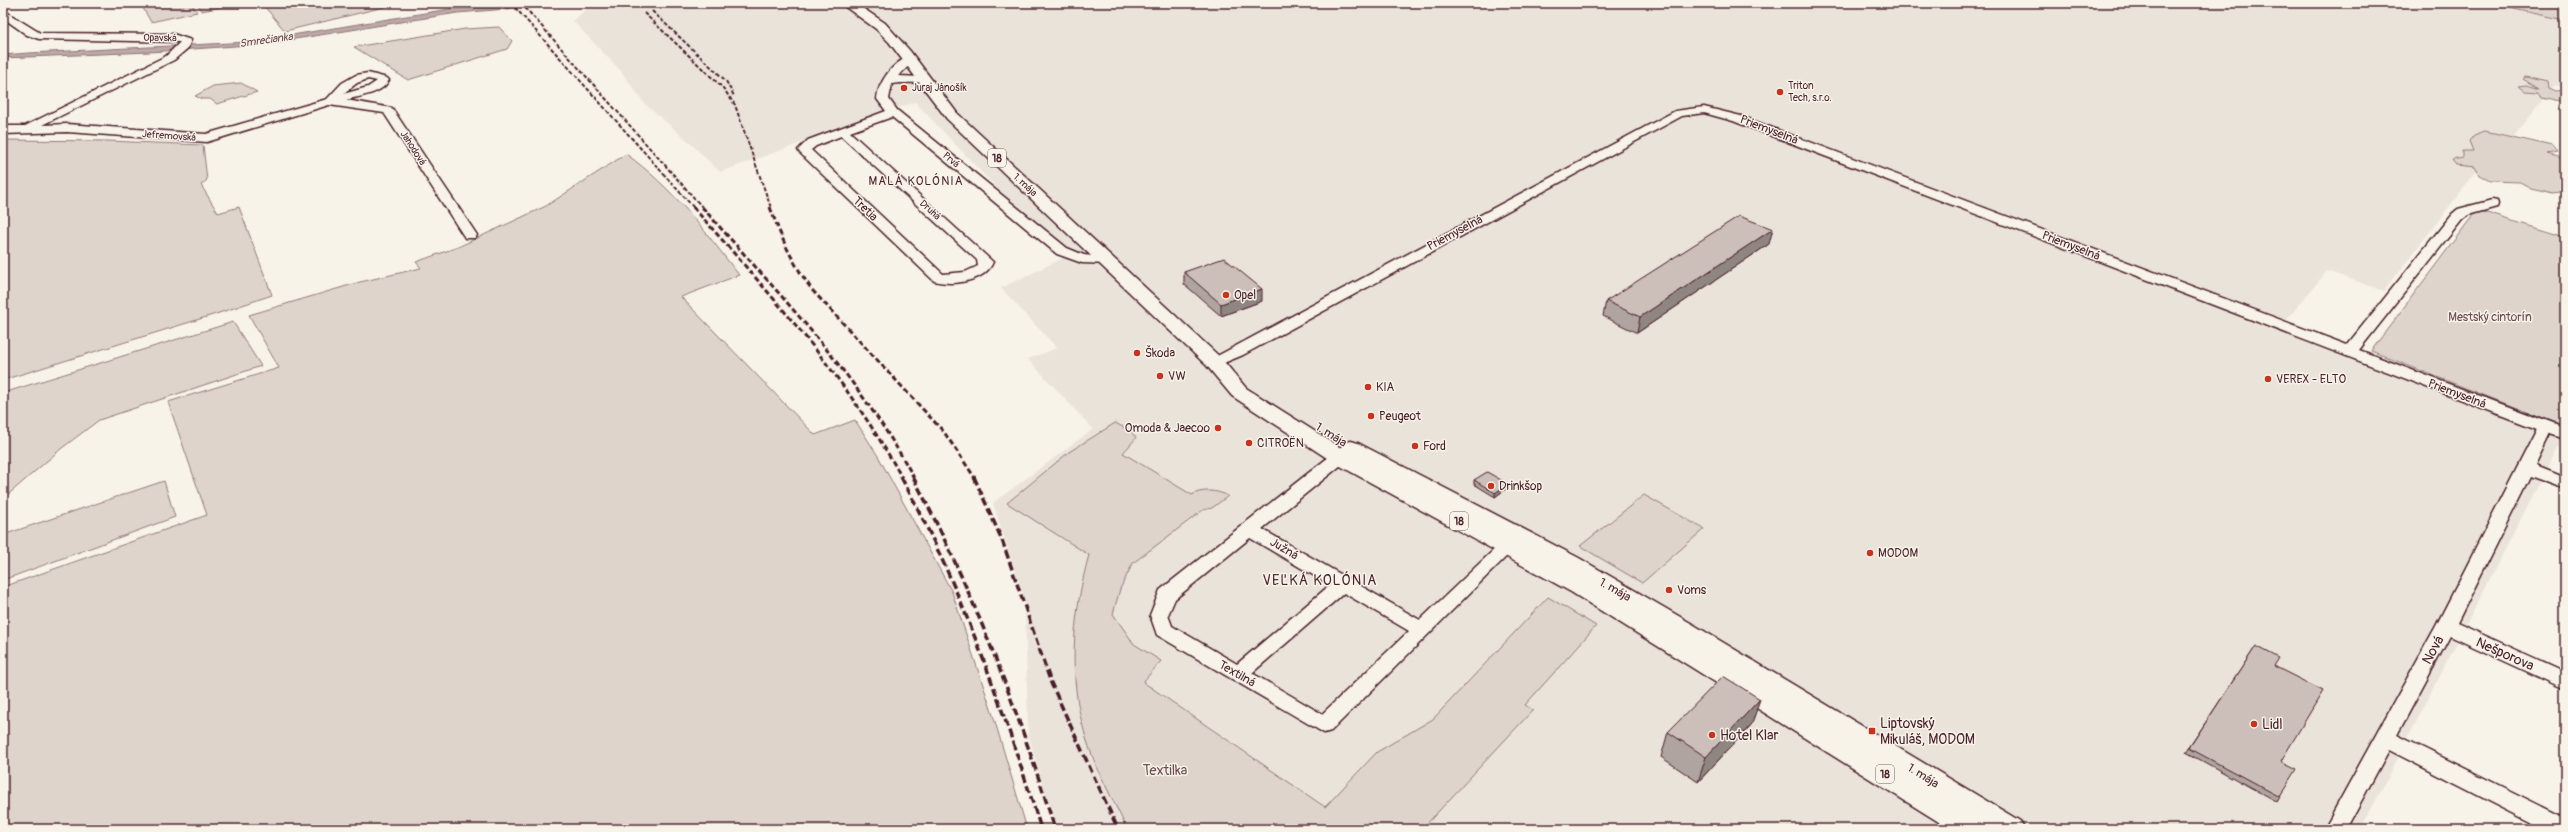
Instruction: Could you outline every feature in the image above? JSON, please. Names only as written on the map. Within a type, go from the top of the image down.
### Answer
[{"type":"main road","name":"1. mája","points":[[846,3],[883,27],[899,44],[922,80],[952,116],[1214,362],[1239,392],[1673,642],[1973,829]]},
{"type":"main road","name":"1. mája","points":[[1346,453],[1584,572],[1686,631],[2010,829]]},
{"type":"street","name":"Opavská","points":[[3,14],[31,34],[39,36],[173,37],[182,38],[187,42],[172,56],[26,129]]},
{"type":"street","points":[[888,81],[910,60]]},
{"type":"street","points":[[888,81],[906,78],[922,80]]},
{"type":"street","name":"Prvá","points":[[888,81],[883,90],[883,99],[893,112],[1062,251],[1082,259],[1106,261]]},
{"type":"street","name":"Jefremovská","points":[[3,130],[67,128],[207,138],[330,102]]},
{"type":"street","name":"Jahodová","points":[[330,102],[389,111],[470,235]]},
{"type":"street","name":"Priemyselná","points":[[1214,362],[1238,352],[1679,113],[1700,110],[1736,118],[2565,434]]},
{"type":"street","points":[[843,132],[893,112]]},
{"type":"street","name":"Tretia","points":[[843,132],[812,143],[804,148],[927,269],[939,278],[962,277],[981,270],[986,262],[982,257]]},
{"type":"street","name":"Druhá","points":[[843,132],[982,257]]},
{"type":"street","points":[[2349,352],[2457,217],[2463,212],[2492,204]]},
{"type":"street","name":"Nová","points":[[2335,829],[2446,626],[2546,427]]},
{"type":"street","name":"Textilná","points":[[1346,453],[1167,595],[1159,614],[1164,630],[1324,725],[1508,546]]},
{"type":"street","points":[[2526,468],[2565,483]]},
{"type":"street","name":"Južná","points":[[1250,530],[1421,630]]},
{"type":"street","points":[[1238,674],[1343,584]]},
{"type":"street","name":"Nešporova","points":[[2446,626],[2565,681]]},
{"type":"street","points":[[2386,738],[2565,829]]},
{"type":"shaded area","points":[[599,3],[2490,3],[2565,18],[2565,88],[2554,85],[2514,136],[2479,168],[2384,291],[2327,271],[2278,330],[2563,437],[2361,829],[1056,829],[1028,734],[1025,602],[993,503],[1093,429],[1028,359],[1057,348],[1001,288],[1063,258],[915,102],[720,172],[686,139],[645,104],[620,70],[573,21],[590,6]]},
{"type":"green space","points":[[140,3],[191,3],[197,12],[151,22]]},
{"type":"green space","points":[[197,3],[241,3],[202,11]]},
{"type":"green space","points":[[283,3],[401,3],[285,31],[265,7]]},
{"type":"green space","points":[[2486,3],[2565,3],[2565,20]]},
{"type":"green space","points":[[499,27],[512,41],[507,49],[408,80],[354,47],[465,29]]},
{"type":"green space","points":[[2525,77],[2547,82],[2548,88],[2555,91],[2565,90],[2565,103],[2541,98],[2538,93],[2525,92],[2518,86],[2526,85],[2539,89],[2523,79]]},
{"type":"green space","points":[[241,83],[257,92],[217,104],[210,99],[202,99],[195,96],[213,86]]},
{"type":"green space","points":[[2485,131],[2553,146],[2558,152],[2548,154],[2565,159],[2565,191],[2553,193],[2531,188],[2520,182],[2490,181],[2480,176],[2475,167],[2456,165],[2452,160],[2462,158],[2462,151],[2473,151],[2469,141],[2474,135]]},
{"type":"green space","points":[[3,140],[108,141],[203,145],[207,180],[201,185],[218,213],[239,207],[272,295],[216,314],[3,380]]},
{"type":"green space","points":[[626,154],[643,167],[673,195],[687,210],[739,275],[681,297],[815,435],[855,420],[878,456],[952,592],[993,715],[1027,829],[3,829],[3,587],[207,515],[168,402],[279,368],[249,315],[360,282],[421,268],[416,262],[458,247],[546,206]]},
{"type":"green space","name":"Mestský cintorín","points":[[2477,210],[2565,237],[2565,427],[2371,351]]},
{"type":"green space","points":[[233,322],[261,366],[99,420],[62,448],[3,499],[3,393]]},
{"type":"green space","name":"Textilka","points":[[1115,423],[1131,431],[1136,438],[1123,453],[1192,495],[1210,491],[1219,492],[1228,496],[1212,508],[1203,510],[1133,563],[1120,589],[1113,614],[1134,644],[1161,661],[1143,682],[1325,807],[1377,752],[1433,719],[1548,597],[1596,626],[1525,705],[1533,710],[1422,829],[1127,829],[1090,750],[1082,723],[1075,681],[1074,659],[1077,617],[1089,555],[1007,503],[1069,452]]},
{"type":"green space","points":[[164,481],[175,517],[3,580],[3,518],[6,534]]},
{"type":"green space","points":[[1644,495],[1704,529],[1642,583],[1580,546]]},
{"type":"water","name":"Smrečianka","points":[[535,3],[507,9],[457,13],[264,44],[150,52],[3,58],[3,55],[29,53],[250,42],[455,8]]},
{"type":"building","points":[[1739,216],[1773,229],[1640,317],[1606,301]]},
{"type":"building","points":[[1224,258],[1262,289],[1221,304],[1184,272]]},
{"type":"building","name":"Drinkšop","points":[[1487,472],[1508,484],[1495,493],[1474,480]]},
{"type":"building","name":"Lidl","points":[[2256,646],[2279,658],[2274,666],[2323,691],[2281,761],[2297,769],[2280,797],[2189,748]]},
{"type":"building","points":[[1723,676],[1760,699],[1706,757],[1668,732]]},
{"type":"railway","points":[[511,3],[694,208]]},
{"type":"railway","points":[[521,3],[703,208]]},
{"type":"railway","points":[[652,11],[726,81],[734,96]]},
{"type":"railway","points":[[644,13],[723,88],[735,105],[771,208]]},
{"type":"railway","points":[[693,207],[778,304],[832,371],[857,405],[902,478]]},
{"type":"railway","points":[[702,207],[816,336],[843,370],[892,441],[914,478]]},
{"type":"railway","points":[[770,207],[788,250],[799,271],[813,291],[944,432],[975,478]]},
{"type":"railway","points":[[901,477],[943,562],[980,650],[1012,739],[1041,829]]},
{"type":"railway","points":[[913,477],[955,563],[992,650],[1025,739],[1055,829]]},
{"type":"railway","points":[[974,477],[1002,540],[1051,683],[1118,829]]},
{"type":"place","name":"Juraj Jánošík","points":[[904,88]]},
{"type":"place","name":"Triton Tech, s.r.o.","points":[[1780,92]]},
{"type":"place","name":"Opel","points":[[1226,295]]},
{"type":"place","name":"Škoda","points":[[1137,353]]},
{"type":"place","name":"VW","points":[[1160,376]]},
{"type":"place","name":"VEREX - ELTO","points":[[2268,379]]},
{"type":"place","name":"KIA","points":[[1368,387]]},
{"type":"place","name":"Peugeot","points":[[1371,416]]},
{"type":"place","name":"Omoda & Jaecoo","points":[[1218,428]]},
{"type":"place","name":"CITROËN","points":[[1249,443]]},
{"type":"place","name":"Ford","points":[[1415,446]]},
{"type":"place","name":"Drinkšop","points":[[1491,486]]},
{"type":"place","name":"MODOM","points":[[1870,553]]},
{"type":"place","name":"Voms","points":[[1669,590]]},
{"type":"place","name":"Lidl","points":[[2254,724]]},
{"type":"place","name":"Liptovský Mikuláš, MODOM","points":[[1872,731]]},
{"type":"place","name":"Hotel Klar","points":[[1712,735]]},
{"type":"district","name":"MALÁ KOLÓNIA","points":[[916,181]]},
{"type":"district","name":"VEĽKÁ KOLÓNIA","points":[[1320,580]]}]
